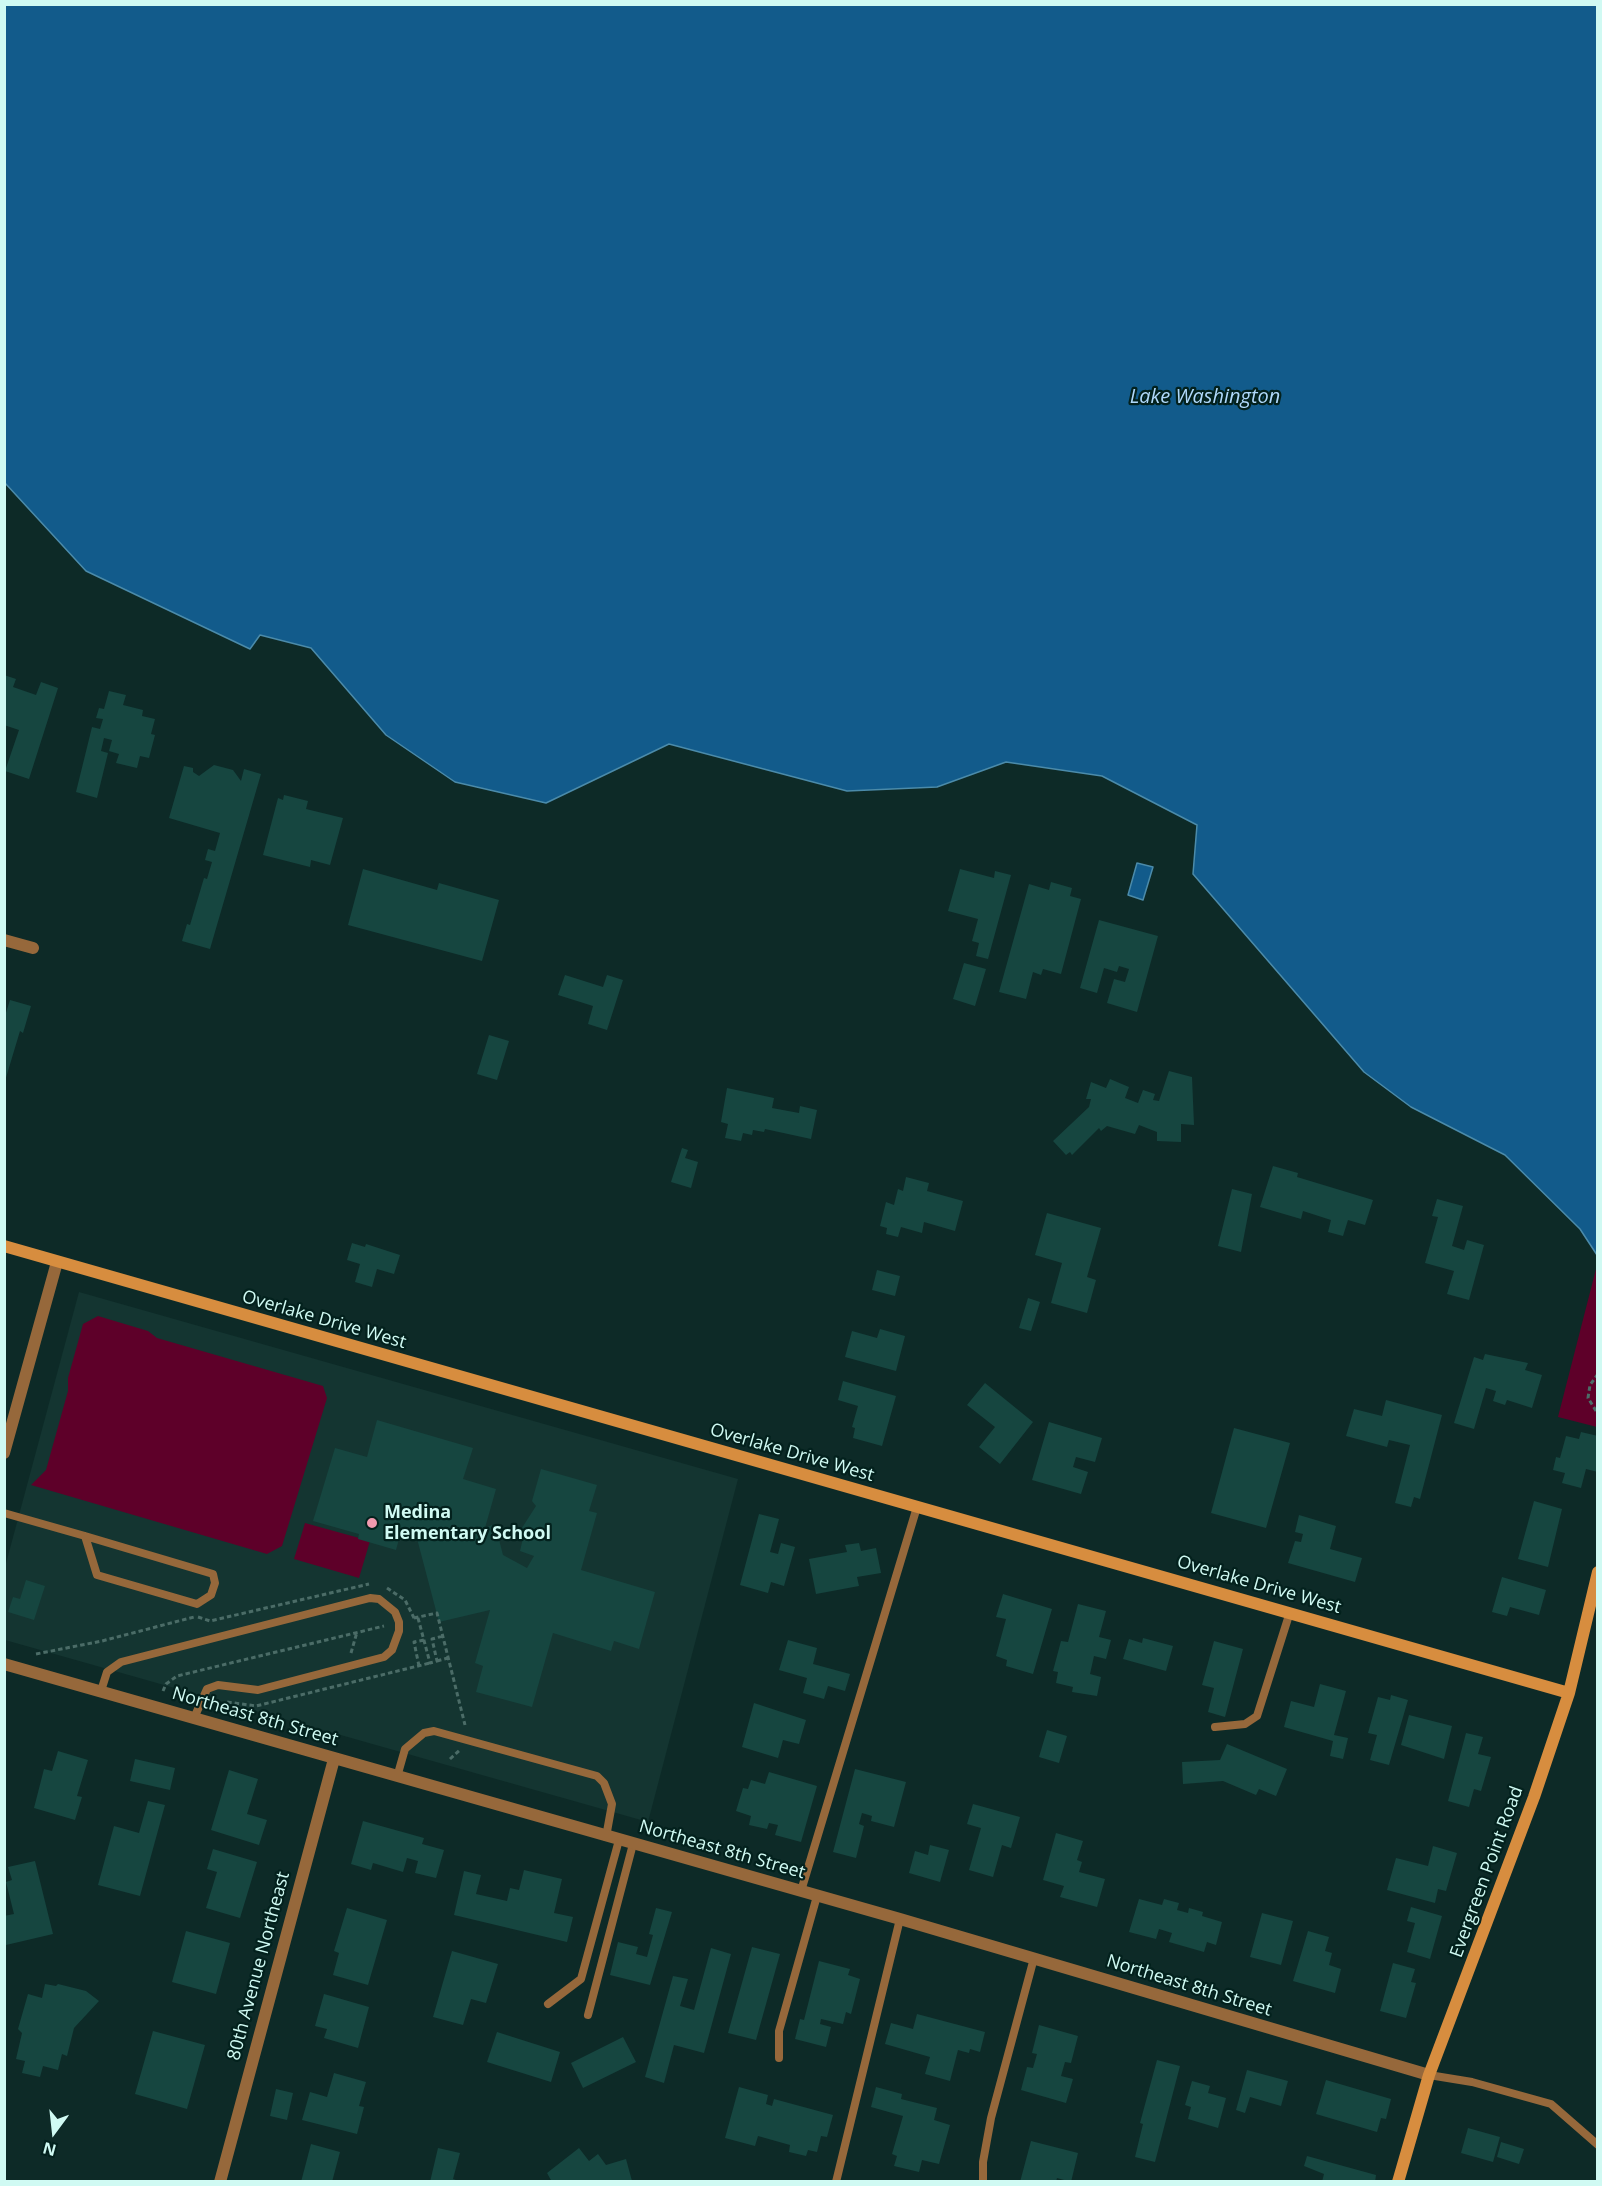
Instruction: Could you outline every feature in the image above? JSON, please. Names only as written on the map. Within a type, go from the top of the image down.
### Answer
[{"type":"street","points":[[4,940],[33,948]]},
{"type":"street","name":"Overlake Drive West","points":[[4,1246],[1569,1693]]},
{"type":"street","points":[[4,1453],[57,1262]]},
{"type":"street","name":"Evergreen Point Road","points":[[1398,2181],[1429,2075],[1502,1886],[1569,1693],[1598,1572]]},
{"type":"street","name":"Northeast 8th Street","points":[[4,1664],[900,1919],[1429,2075]]},
{"type":"street","name":"80th Avenue Northeast","points":[[220,2181],[334,1759]]},
{"type":"lane","points":[[801,1891],[916,1507]]},
{"type":"lane","points":[[4,1513],[85,1536],[213,1574],[215,1583],[211,1595],[197,1604],[97,1575],[85,1536]]},
{"type":"lane","points":[[101,1691],[107,1672],[121,1662],[370,1598],[379,1599],[395,1612],[399,1622],[399,1631],[392,1650],[384,1658],[258,1690],[218,1685],[207,1689],[194,1718]]},
{"type":"lane","points":[[1215,1727],[1245,1724],[1257,1716],[1290,1612]]},
{"type":"lane","points":[[397,1777],[405,1749],[424,1733],[435,1731],[597,1776],[604,1784],[612,1804],[606,1837]]},
{"type":"lane","points":[[548,2004],[581,1979],[619,1840]]},
{"type":"lane","points":[[588,2015],[633,1844]]},
{"type":"lane","points":[[779,2058],[780,2031],[817,1896]]},
{"type":"lane","points":[[836,2181],[900,1919]]},
{"type":"lane","points":[[983,2181],[983,2162],[991,2118],[1034,1958]]},
{"type":"lane","points":[[1429,2075],[1464,2080],[1551,2104],[1598,2145]]},
{"type":"path","points":[[1598,1374],[1590,1385],[1588,1398],[1598,1414]]},
{"type":"path","points":[[410,1619],[437,1613],[465,1725]]},
{"type":"path","points":[[36,1654],[102,1641],[196,1617]]},
{"type":"path","points":[[418,1617],[430,1663]]},
{"type":"path","points":[[163,1692],[166,1683],[177,1676],[384,1626]]},
{"type":"path","points":[[351,1653],[357,1632]]},
{"type":"path","points":[[437,1661],[432,1639],[443,1636]]},
{"type":"path","points":[[419,1666],[414,1642],[424,1640]]},
{"type":"path","points":[[225,1709],[227,1702],[256,1706],[448,1658]]},
{"type":"path","points":[[450,1760],[464,1746]]},
{"type":"shaded area","points":[[1597,1265],[1597,1427],[1558,1417]]},
{"type":"shaded area","name":"Medina Elementary School","points":[[79,1292],[738,1479],[648,1822],[5,1640],[5,1567]]},
{"type":"shaded area","points":[[98,1316],[148,1331],[157,1338],[323,1386],[327,1398],[282,1546],[267,1554],[31,1485],[46,1470],[68,1391],[68,1378],[83,1324]]},
{"type":"shaded area","points":[[305,1523],[370,1541],[359,1578],[294,1559]]},
{"type":"water","name":"Lake Washington","points":[[4,5],[1597,5],[1597,1255],[1580,1229],[1505,1155],[1411,1107],[1364,1072],[1193,874],[1197,825],[1102,776],[1006,762],[937,787],[847,791],[669,744],[546,803],[455,782],[386,735],[311,648],[260,635],[250,649],[86,571],[5,483]]},
{"type":"water","points":[[1137,863],[1153,867],[1143,900],[1128,895]]},
{"type":"building","points":[[4,675],[16,679],[13,687],[36,695],[41,682],[58,688],[29,779],[5,771],[19,730],[4,725]]},
{"type":"building","points":[[109,691],[126,695],[123,705],[143,710],[142,716],[155,719],[151,734],[155,735],[149,758],[140,756],[137,768],[116,763],[119,754],[109,751],[112,740],[104,738],[101,751],[108,753],[97,798],[76,792],[92,727],[100,729],[103,719],[96,718],[99,708],[104,709]]},
{"type":"building","points":[[214,765],[233,770],[241,781],[244,769],[261,774],[210,949],[182,941],[212,862],[205,860],[208,849],[215,851],[220,833],[169,818],[184,766],[193,768],[193,772],[199,776]]},
{"type":"building","points":[[284,795],[308,801],[306,809],[343,818],[330,865],[311,860],[310,867],[263,855],[278,798],[283,800]]},
{"type":"building","points":[[363,869],[437,890],[439,883],[499,900],[482,961],[348,925]]},
{"type":"building","points":[[960,869],[994,878],[995,871],[1011,875],[988,959],[976,956],[979,943],[972,941],[978,919],[948,911]]},
{"type":"building","points":[[1051,882],[1072,888],[1070,896],[1081,899],[1061,974],[1043,969],[1041,975],[1033,972],[1026,999],[999,992],[1029,884],[1049,890]]},
{"type":"building","points":[[1099,920],[1158,936],[1137,1012],[1107,1003],[1114,979],[1125,982],[1129,969],[1119,966],[1117,972],[1104,968],[1097,993],[1080,988]]},
{"type":"building","points":[[964,963],[986,969],[975,1006],[953,999]]},
{"type":"building","points":[[565,975],[603,987],[607,975],[623,980],[607,1030],[588,1024],[593,1006],[558,995]]},
{"type":"building","points":[[10,1000],[31,1006],[23,1033],[20,1031],[5,1081],[4,1019]]},
{"type":"building","points":[[489,1035],[509,1041],[497,1080],[477,1074]]},
{"type":"building","points":[[1169,1071],[1192,1077],[1194,1125],[1181,1124],[1181,1142],[1157,1141],[1157,1132],[1139,1125],[1135,1134],[1107,1126],[1101,1131],[1099,1128],[1072,1155],[1070,1152],[1066,1155],[1053,1141],[1089,1107],[1091,1099],[1086,1099],[1091,1082],[1106,1088],[1110,1079],[1129,1087],[1125,1098],[1138,1103],[1143,1090],[1155,1094],[1153,1100],[1159,1101]]},
{"type":"building","points":[[727,1088],[774,1098],[772,1108],[799,1113],[800,1106],[817,1110],[811,1139],[765,1129],[764,1132],[753,1130],[752,1135],[743,1133],[741,1141],[725,1138],[728,1124],[721,1122]]},
{"type":"building","points":[[682,1148],[688,1150],[685,1158],[698,1162],[691,1188],[671,1182]]},
{"type":"building","points":[[1273,1166],[1298,1173],[1297,1177],[1373,1200],[1365,1225],[1348,1220],[1343,1236],[1328,1232],[1331,1220],[1303,1211],[1301,1219],[1260,1207]]},
{"type":"building","points":[[906,1177],[929,1183],[927,1191],[963,1201],[955,1231],[924,1222],[922,1233],[901,1227],[898,1237],[886,1234],[887,1228],[880,1226],[886,1202],[894,1205],[898,1189],[903,1191]]},
{"type":"building","points":[[1232,1189],[1252,1194],[1241,1252],[1218,1246]]},
{"type":"building","points":[[1437,1199],[1463,1206],[1452,1246],[1464,1250],[1467,1240],[1484,1245],[1469,1300],[1447,1294],[1454,1271],[1425,1263],[1438,1217],[1432,1216]]},
{"type":"building","points":[[1047,1213],[1101,1228],[1087,1277],[1096,1280],[1087,1313],[1051,1303],[1062,1263],[1035,1255]]},
{"type":"building","points":[[352,1243],[365,1247],[366,1244],[400,1255],[394,1274],[377,1269],[372,1287],[355,1282],[360,1264],[347,1260]]},
{"type":"building","points":[[877,1270],[900,1276],[895,1296],[872,1290]]},
{"type":"building","points":[[1028,1298],[1040,1302],[1031,1331],[1019,1328]]},
{"type":"building","points":[[880,1329],[905,1336],[896,1371],[845,1357],[852,1331],[877,1338]]},
{"type":"building","points":[[1485,1354],[1528,1363],[1525,1370],[1542,1375],[1532,1408],[1507,1400],[1505,1405],[1493,1401],[1496,1391],[1486,1388],[1474,1429],[1454,1423],[1474,1357],[1483,1360]]},
{"type":"building","points":[[843,1381],[896,1396],[882,1446],[853,1438],[855,1428],[852,1427],[858,1406],[838,1400]]},
{"type":"building","points":[[985,1383],[1033,1422],[1000,1464],[979,1447],[995,1427],[967,1405]]},
{"type":"building","points":[[1386,1400],[1442,1415],[1420,1499],[1414,1497],[1411,1507],[1395,1503],[1410,1445],[1389,1440],[1387,1447],[1346,1436],[1354,1409],[1382,1416]]},
{"type":"building","points":[[377,1420],[473,1448],[463,1479],[496,1489],[485,1528],[495,1524],[503,1555],[527,1568],[534,1556],[520,1551],[524,1534],[520,1531],[536,1506],[532,1501],[541,1469],[597,1485],[589,1511],[597,1513],[581,1570],[655,1592],[639,1649],[614,1641],[611,1651],[553,1633],[532,1707],[476,1692],[483,1666],[475,1663],[490,1610],[439,1622],[415,1531],[402,1528],[396,1550],[358,1539],[359,1534],[313,1521],[335,1448],[367,1457]]},
{"type":"building","points":[[1049,1422],[1102,1438],[1095,1462],[1076,1457],[1073,1467],[1088,1472],[1081,1494],[1032,1480]]},
{"type":"building","points":[[1234,1428],[1290,1443],[1266,1528],[1211,1513]]},
{"type":"building","points":[[1581,1432],[1598,1436],[1598,1472],[1586,1469],[1581,1488],[1562,1483],[1565,1473],[1553,1470],[1556,1457],[1560,1458],[1566,1436],[1579,1439]]},
{"type":"building","points":[[1534,1501],[1562,1509],[1548,1567],[1518,1559]]},
{"type":"building","points":[[759,1514],[779,1519],[770,1552],[778,1554],[781,1543],[795,1547],[784,1586],[771,1582],[768,1593],[740,1585]]},
{"type":"building","points":[[1299,1515],[1336,1526],[1330,1549],[1362,1558],[1355,1582],[1288,1563],[1295,1541],[1301,1542],[1303,1534],[1295,1532]]},
{"type":"building","points":[[859,1543],[861,1551],[876,1548],[881,1573],[857,1577],[859,1586],[816,1594],[809,1559],[847,1552],[845,1545]]},
{"type":"building","points":[[1502,1577],[1546,1590],[1539,1615],[1510,1607],[1507,1616],[1492,1612]]},
{"type":"building","points":[[26,1580],[45,1586],[34,1620],[8,1612],[13,1597],[20,1599]]},
{"type":"building","points":[[1003,1594],[1052,1609],[1033,1674],[1006,1666],[1007,1660],[996,1656],[1006,1619],[996,1617]]},
{"type":"building","points":[[1078,1604],[1106,1611],[1099,1637],[1111,1640],[1106,1659],[1094,1656],[1090,1674],[1101,1677],[1097,1696],[1072,1692],[1073,1687],[1056,1683],[1058,1672],[1053,1671],[1061,1641],[1068,1642]]},
{"type":"building","points":[[1143,1638],[1173,1646],[1166,1671],[1123,1659],[1129,1639],[1142,1643]]},
{"type":"building","points":[[788,1640],[817,1648],[813,1664],[850,1674],[845,1691],[828,1686],[824,1699],[803,1693],[807,1678],[779,1670]]},
{"type":"building","points":[[1214,1641],[1243,1649],[1225,1717],[1208,1712],[1214,1688],[1202,1685]]},
{"type":"building","points":[[1320,1684],[1346,1691],[1334,1735],[1348,1738],[1343,1759],[1330,1756],[1333,1741],[1284,1727],[1291,1701],[1314,1707]]},
{"type":"building","points":[[1391,1695],[1408,1700],[1389,1765],[1370,1760],[1377,1735],[1368,1733],[1378,1697],[1390,1700]]},
{"type":"building","points":[[754,1703],[806,1720],[799,1744],[783,1740],[778,1758],[742,1747]]},
{"type":"building","points":[[1409,1715],[1452,1726],[1444,1759],[1401,1745]]},
{"type":"building","points":[[1047,1730],[1067,1736],[1059,1763],[1039,1757]]},
{"type":"building","points":[[1466,1733],[1483,1737],[1478,1754],[1491,1757],[1481,1791],[1474,1789],[1469,1807],[1448,1801]]},
{"type":"building","points":[[1227,1744],[1287,1769],[1276,1796],[1259,1789],[1256,1795],[1223,1781],[1183,1784],[1182,1762],[1220,1760]]},
{"type":"building","points":[[58,1751],[88,1760],[77,1796],[82,1797],[75,1820],[34,1808],[44,1769],[52,1771]]},
{"type":"building","points":[[135,1759],[175,1768],[170,1790],[130,1781]]},
{"type":"building","points":[[855,1769],[906,1782],[894,1827],[871,1821],[872,1816],[862,1813],[859,1824],[864,1826],[856,1858],[833,1852]]},
{"type":"building","points":[[229,1770],[258,1779],[247,1814],[267,1820],[259,1845],[211,1830]]},
{"type":"building","points":[[769,1772],[817,1786],[801,1842],[775,1835],[778,1825],[769,1823],[767,1829],[749,1825],[751,1816],[736,1811],[743,1788],[748,1789],[751,1780],[765,1784]]},
{"type":"building","points":[[148,1801],[165,1805],[140,1896],[98,1885],[114,1826],[139,1833]]},
{"type":"building","points":[[973,1804],[1020,1817],[1011,1848],[1002,1845],[993,1877],[969,1870],[981,1828],[967,1824]]},
{"type":"building","points":[[363,1821],[424,1838],[422,1844],[444,1850],[436,1878],[415,1873],[418,1861],[407,1858],[403,1872],[373,1863],[371,1870],[351,1864]]},
{"type":"building","points":[[1056,1833],[1083,1841],[1077,1860],[1082,1862],[1079,1872],[1105,1879],[1097,1907],[1060,1897],[1064,1886],[1043,1880]]},
{"type":"building","points":[[930,1845],[949,1850],[940,1882],[909,1873],[915,1851],[928,1855]]},
{"type":"building","points":[[1433,1846],[1457,1853],[1446,1891],[1438,1889],[1435,1903],[1387,1890],[1396,1858],[1428,1866]]},
{"type":"building","points":[[213,1849],[257,1862],[240,1918],[206,1908],[217,1872],[207,1869]]},
{"type":"building","points":[[35,1861],[53,1934],[6,1945],[4,1916],[14,1914],[6,1882],[12,1880],[8,1867]]},
{"type":"building","points":[[524,1870],[562,1879],[554,1913],[573,1917],[567,1942],[454,1915],[464,1871],[481,1875],[476,1894],[507,1901],[510,1888],[519,1890]]},
{"type":"building","points":[[1139,1899],[1162,1905],[1164,1899],[1179,1903],[1177,1910],[1188,1913],[1189,1908],[1203,1912],[1202,1916],[1222,1922],[1216,1945],[1207,1942],[1204,1952],[1169,1942],[1172,1933],[1159,1929],[1156,1939],[1129,1932]]},
{"type":"building","points":[[1411,1907],[1442,1916],[1430,1959],[1407,1952],[1415,1923],[1407,1921]]},
{"type":"building","points":[[347,1908],[387,1920],[368,1985],[333,1975],[339,1953],[334,1951]]},
{"type":"building","points":[[656,1908],[672,1912],[650,1985],[610,1975],[618,1942],[638,1947],[636,1954],[647,1957],[653,1935],[649,1934]]},
{"type":"building","points":[[1262,1913],[1293,1921],[1281,1965],[1250,1957]]},
{"type":"building","points":[[186,1931],[230,1943],[216,1994],[172,1982]]},
{"type":"building","points":[[1308,1931],[1329,1937],[1325,1951],[1332,1953],[1329,1965],[1341,1969],[1335,1993],[1293,1981]]},
{"type":"building","points":[[752,1947],[780,1954],[756,2040],[728,2033]]},
{"type":"building","points":[[711,1948],[731,1954],[704,2053],[674,2045],[664,2083],[645,2077],[673,1976],[688,1979],[680,2006],[694,2010]]},
{"type":"building","points":[[452,1951],[498,1964],[486,2003],[471,1999],[463,2025],[433,2017]]},
{"type":"building","points":[[819,1961],[850,1969],[848,1975],[860,1979],[851,2014],[846,2012],[843,2024],[821,2019],[820,2024],[831,2027],[826,2047],[795,2039],[800,2019],[804,2020]]},
{"type":"building","points":[[1393,1963],[1415,1969],[1411,1982],[1416,1983],[1406,2018],[1380,2011]]},
{"type":"building","points":[[45,1984],[56,1986],[58,1984],[86,1991],[99,2001],[74,2028],[67,2056],[62,2054],[58,2070],[43,2066],[40,2077],[22,2073],[25,2061],[16,2059],[22,2033],[18,2029],[28,1994],[42,1998]]},
{"type":"building","points":[[324,1994],[369,2007],[358,2048],[324,2038],[327,2029],[315,2026]]},
{"type":"building","points":[[917,2014],[985,2032],[980,2052],[970,2049],[969,2053],[958,2050],[950,2081],[925,2074],[930,2057],[885,2044],[891,2023],[913,2029]]},
{"type":"building","points":[[1039,2025],[1078,2036],[1071,2063],[1065,2062],[1061,2076],[1073,2079],[1066,2103],[1021,2090],[1027,2067],[1033,2068],[1037,2054],[1032,2053]]},
{"type":"building","points":[[153,2031],[205,2045],[187,2109],[135,2094]]},
{"type":"building","points":[[497,2032],[560,2052],[551,2082],[487,2062]]},
{"type":"building","points":[[623,2037],[636,2062],[583,2088],[571,2063]]},
{"type":"building","points":[[1157,2060],[1180,2066],[1155,2162],[1135,2157],[1143,2124],[1140,2123]]},
{"type":"building","points":[[1247,2070],[1288,2081],[1281,2106],[1250,2097],[1245,2113],[1236,2110]]},
{"type":"building","points":[[334,2073],[366,2082],[359,2106],[364,2107],[357,2134],[302,2120],[310,2092],[327,2097]]},
{"type":"building","points":[[1326,2080],[1391,2099],[1386,2119],[1381,2118],[1377,2132],[1316,2114]]},
{"type":"building","points":[[1192,2081],[1210,2086],[1208,2093],[1226,2098],[1218,2128],[1188,2119],[1191,2107],[1185,2105]]},
{"type":"building","points":[[739,2087],[768,2095],[766,2104],[772,2106],[774,2099],[833,2115],[827,2137],[821,2136],[817,2152],[808,2150],[806,2156],[789,2152],[790,2145],[758,2136],[755,2146],[725,2138]]},
{"type":"building","points":[[876,2087],[902,2094],[901,2099],[937,2108],[934,2120],[950,2125],[939,2164],[922,2160],[919,2172],[894,2166],[897,2156],[892,2154],[903,2116],[871,2107]]},
{"type":"building","points":[[276,2089],[293,2093],[287,2120],[270,2116]]},
{"type":"building","points":[[1468,2128],[1500,2137],[1493,2162],[1461,2153]]},
{"type":"building","points":[[1031,2141],[1078,2153],[1071,2182],[1057,2178],[1056,2182],[1020,2182]]},
{"type":"building","points":[[1501,2142],[1524,2149],[1519,2164],[1497,2157]]},
{"type":"building","points":[[311,2144],[340,2152],[332,2182],[301,2182]]},
{"type":"building","points":[[438,2148],[460,2153],[453,2179],[462,2182],[430,2182]]},
{"type":"building","points":[[579,2148],[589,2161],[598,2154],[606,2165],[626,2159],[632,2181],[552,2182],[547,2173]]},
{"type":"building","points":[[1307,2156],[1376,2175],[1375,2182],[1322,2182],[1324,2174],[1304,2166]]},
{"type":"place","name":"Medina Elementary School","points":[[372,1523]]}]
